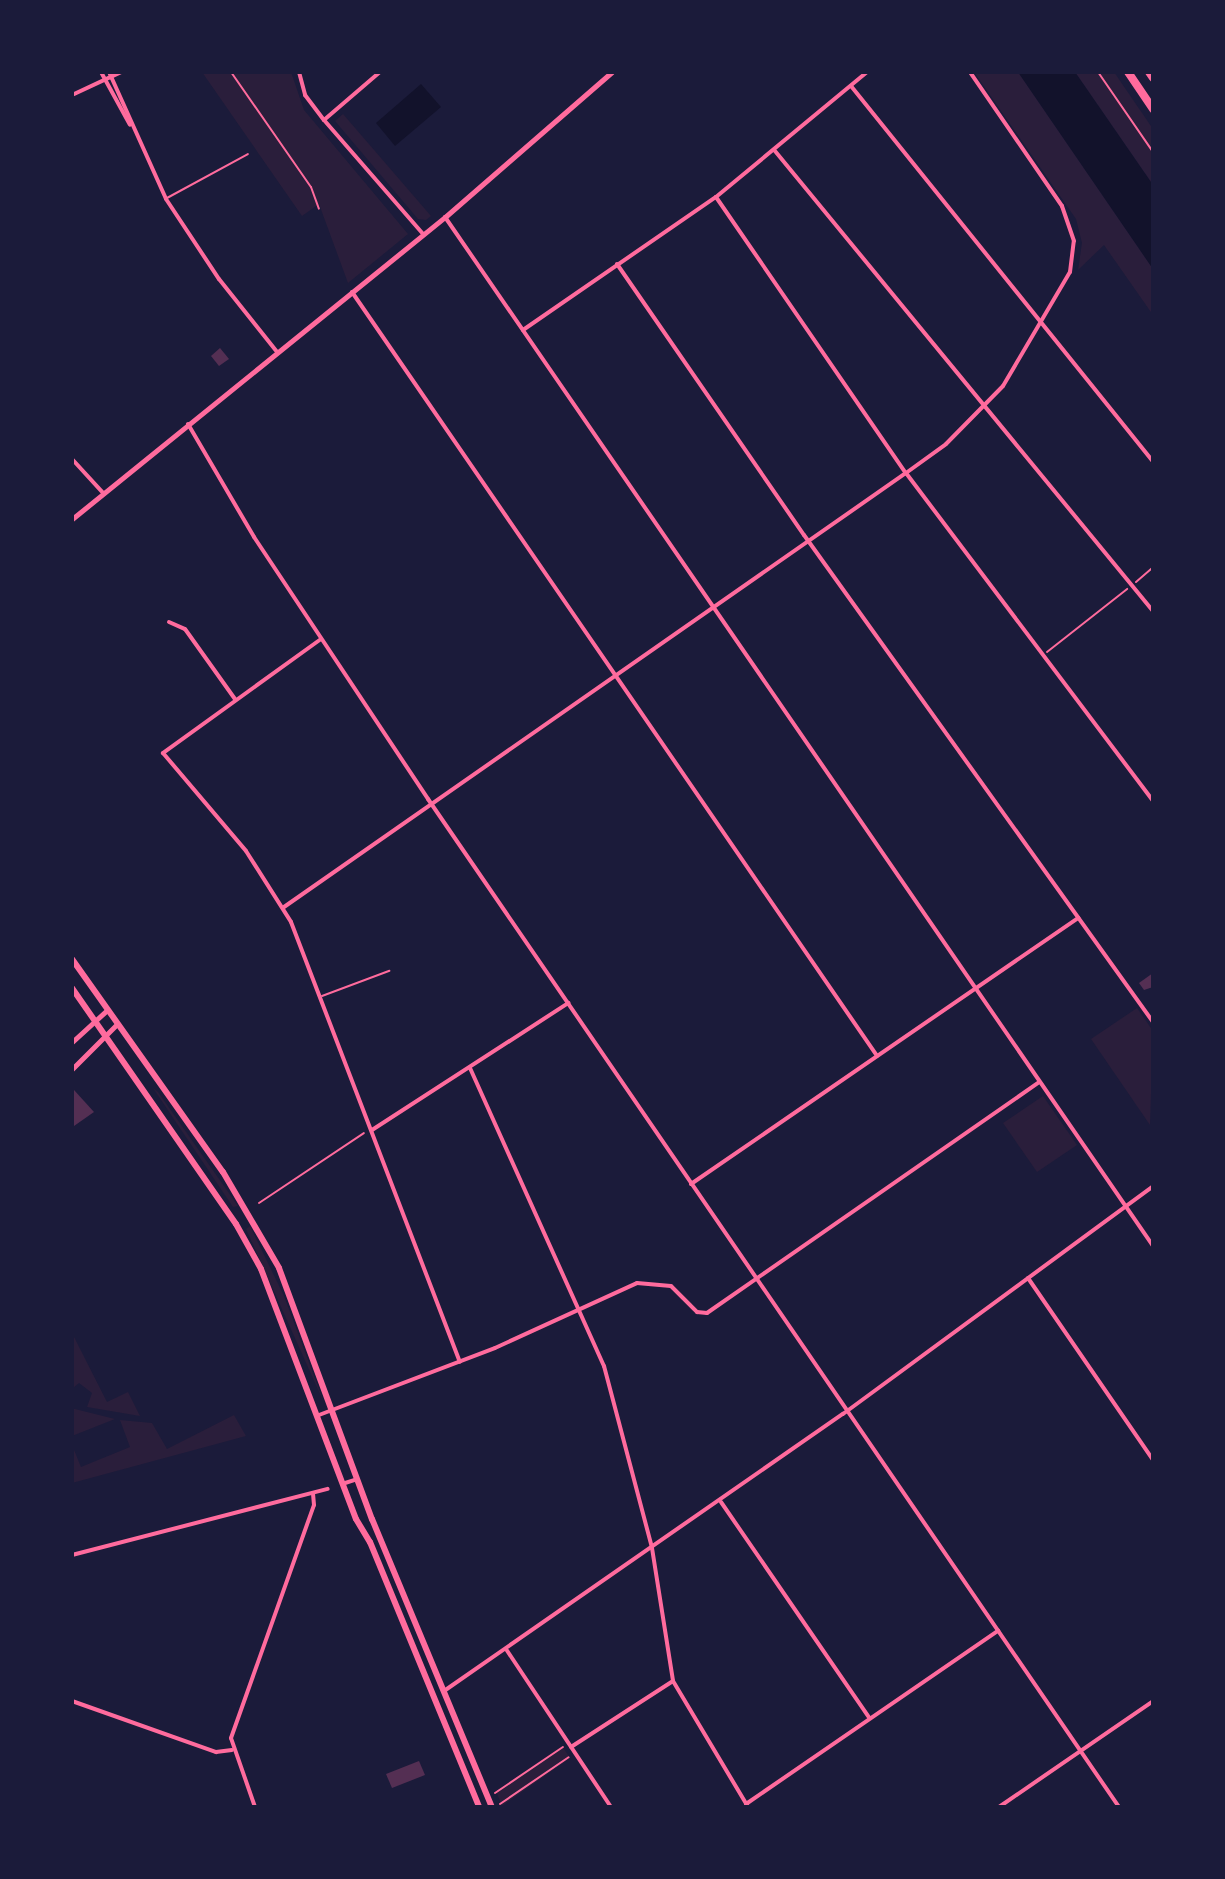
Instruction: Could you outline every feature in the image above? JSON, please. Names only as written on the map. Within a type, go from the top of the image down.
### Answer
[{"type":"highway","points":[[1128,72],[1153,109]]},
{"type":"highway","points":[[1149,72],[1153,78]]},
{"type":"main road","points":[[72,959],[250,1216],[292,1296],[357,1479],[444,1691],[496,1806]]},
{"type":"main road","points":[[72,978],[81,972]]},
{"type":"main road","points":[[72,988],[236,1224],[274,1297],[342,1484],[479,1807]]},
{"type":"main road","points":[[142,1089],[156,1079]]},
{"type":"main road","points":[[236,1224],[250,1216]]},
{"type":"main road","points":[[432,1696],[444,1691]]},
{"type":"street","points":[[101,72],[131,126]]},
{"type":"street","points":[[72,95],[110,74],[121,72]]},
{"type":"street","points":[[299,72],[305,95],[324,120],[423,234]]},
{"type":"street","points":[[324,120],[380,72]]},
{"type":"street","points":[[72,519],[445,217],[612,72]]},
{"type":"street","points":[[523,330],[716,197],[867,72]]},
{"type":"street","points":[[284,907],[906,473],[982,410],[1042,323],[1070,272],[1071,227],[1062,206],[970,72]]},
{"type":"street","points":[[110,74],[166,199],[212,270],[277,352]]},
{"type":"street","points":[[851,86],[1153,461]]},
{"type":"street","points":[[775,151],[982,410],[1153,611]]},
{"type":"street","points":[[716,197],[906,473],[1153,801]]},
{"type":"street","points":[[445,217],[1153,1246]]},
{"type":"street","points":[[617,264],[808,541],[1153,1022]]},
{"type":"street","points":[[352,292],[877,1056]]},
{"type":"street","points":[[188,424],[321,639],[432,805],[1119,1807]]},
{"type":"street","points":[[72,459],[103,493]]},
{"type":"street","points":[[169,622],[185,629],[235,699]]},
{"type":"street","points":[[321,639],[163,750],[163,756],[246,851],[284,907],[321,996],[460,1362]]},
{"type":"street","points":[[691,1184],[1078,918]]},
{"type":"street","points":[[370,1130],[568,1003]]},
{"type":"street","points":[[72,1042],[93,1019],[107,1010]]},
{"type":"street","points":[[72,1069],[117,1024]]},
{"type":"street","points":[[470,1068],[604,1366],[652,1548],[673,1681],[747,1806],[869,1717],[998,1631]]},
{"type":"street","points":[[319,1415],[460,1362],[651,1281],[676,1289],[703,1314],[1039,1082]]},
{"type":"street","points":[[444,1691],[848,1411],[1153,1186]]},
{"type":"street","points":[[1028,1278],[1153,1460]]},
{"type":"street","points":[[342,1484],[357,1479]]},
{"type":"street","points":[[72,1555],[328,1489]]},
{"type":"street","points":[[255,1807],[232,1750],[233,1732],[313,1507],[313,1493]]},
{"type":"street","points":[[721,1501],[869,1717]]},
{"type":"street","points":[[506,1649],[611,1807]]},
{"type":"street","points":[[571,1747],[673,1681]]},
{"type":"street","points":[[72,1701],[216,1752],[232,1750]]},
{"type":"street","points":[[999,1807],[1153,1701]]},
{"type":"lane","points":[[166,199],[248,154]]},
{"type":"lane","points":[[321,996],[389,971]]},
{"type":"path","points":[[231,72],[311,187],[319,209]]},
{"type":"path","points":[[1098,72],[1153,152]]},
{"type":"path","points":[[1135,582],[1153,567]]},
{"type":"path","points":[[1043,655],[1127,589]]},
{"type":"path","points":[[259,1203],[370,1130]]},
{"type":"path","points":[[495,1793],[563,1747]]},
{"type":"path","points":[[496,1806],[570,1756]]},
{"type":"shaded area","points":[[202,72],[291,72],[304,110],[408,234],[348,283],[319,204],[302,216]]},
{"type":"shaded area","points":[[974,72],[1018,72],[1153,269],[1153,315],[1104,245],[1078,270],[1082,243],[1076,219]]},
{"type":"shaded area","points":[[1018,72],[1075,72],[1153,185],[1153,269]]},
{"type":"shaded area","points":[[1075,72],[1114,72],[1153,129],[1153,185]]},
{"type":"shaded area","points":[[421,84],[441,107],[395,146],[376,123]]},
{"type":"shaded area","points":[[343,114],[431,216],[426,220],[418,219],[335,121]]},
{"type":"shaded area","points":[[1137,1008],[1153,1031],[1150,1125],[1091,1039]]},
{"type":"shaded area","points":[[153,1088],[158,1092],[238,1206],[233,1207]]},
{"type":"shaded area","points":[[1043,1096],[1077,1145],[1037,1172],[1003,1123]]},
{"type":"shaded area","points":[[250,1226],[284,1296],[325,1405],[246,1229]]},
{"type":"shaded area","points":[[72,1333],[107,1402],[128,1392],[140,1416],[87,1407],[92,1393],[79,1383],[73,1388],[72,1404]]},
{"type":"shaded area","points":[[72,1408],[75,1409],[115,1419],[72,1436]]},
{"type":"shaded area","points":[[234,1415],[246,1436],[72,1483],[72,1445],[81,1467],[130,1447],[120,1420],[152,1423],[167,1449]]},
{"type":"shaded area","points":[[562,1746],[570,1758],[502,1806],[496,1791]]},
{"type":"building","points":[[220,348],[229,359],[219,366],[211,356]]},
{"type":"building","points":[[1153,973],[1153,987],[1144,990],[1139,983]]},
{"type":"building","points":[[74,1090],[94,1112],[74,1126],[72,1125]]},
{"type":"building","points":[[419,1761],[425,1775],[392,1788],[386,1774]]}]
